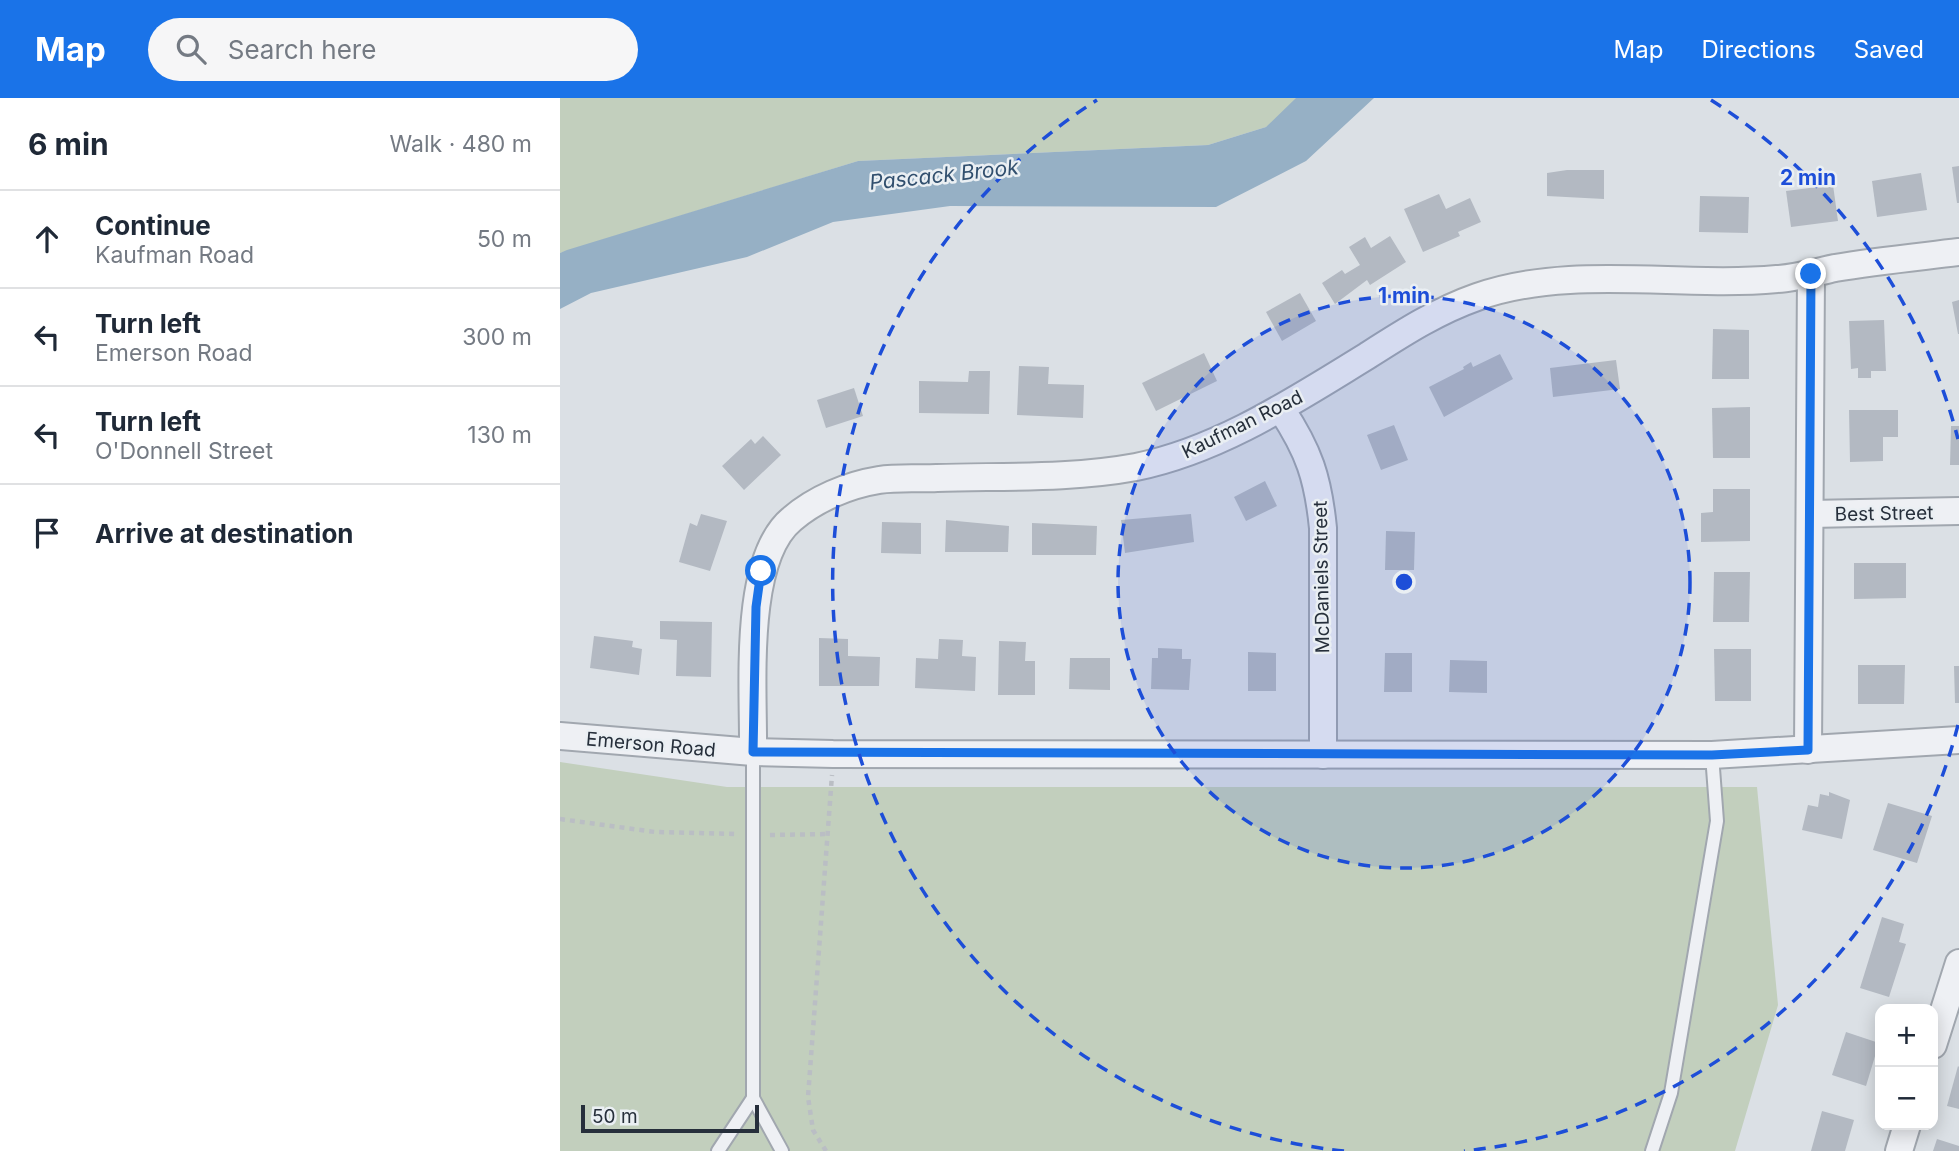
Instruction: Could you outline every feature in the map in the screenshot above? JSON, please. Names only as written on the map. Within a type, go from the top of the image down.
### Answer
[{"type":"street","name":"Kaufman Road","points":[[753,752],[756,607],[761,571],[773,543],[789,520],[841,491],[878,480],[1095,473],[1138,466],[1200,447],[1281,409],[1433,314],[1480,296],[1523,286],[1567,281],[1776,280],[1833,268],[1959,252]]},
{"type":"street","points":[[1808,750],[1811,274]]},
{"type":"street","name":"McDaniels Street","points":[[1281,409],[1312,463],[1320,492],[1323,528],[1323,755]]},
{"type":"street","name":"Best Street","points":[[1810,514],[1959,511]]},
{"type":"street","name":"Emerson Road","points":[[560,736],[753,752],[833,754],[1712,755],[1959,740]]},
{"type":"street","points":[[1938,1029],[1959,963]]},
{"type":"street","points":[[1899,1151],[1905,1130]]},
{"type":"lane","points":[[753,752],[753,1098],[782,1151]]},
{"type":"lane","points":[[1652,1151],[1671,1093],[1717,821],[1712,755]]},
{"type":"lane","points":[[718,1151],[753,1098]]},
{"type":"path","points":[[826,1151],[813,1130],[808,1097],[833,754]]},
{"type":"path","points":[[560,820],[655,832],[829,834]]},
{"type":"green space","points":[[560,98],[1337,98],[1266,127],[1208,145],[858,161],[560,253]]},
{"type":"green space","points":[[560,762],[727,787],[1757,787],[1778,1005],[1735,1151],[560,1151]]},
{"type":"water","name":"Pascack Brook","points":[[1296,98],[1374,98],[1306,161],[1216,207],[950,206],[833,222],[747,257],[591,293],[560,309],[560,253],[858,161],[1208,145],[1266,127]]},
{"type":"building","points":[[1959,166],[1959,203],[1957,203],[1952,167]]},
{"type":"building","points":[[1604,170],[1604,199],[1547,196],[1547,173]]},
{"type":"building","points":[[1921,173],[1927,210],[1877,217],[1872,181]]},
{"type":"building","points":[[1833,185],[1838,221],[1791,227],[1786,191]]},
{"type":"building","points":[[1439,194],[1446,209],[1470,198],[1481,222],[1458,232],[1460,236],[1423,252],[1404,209]]},
{"type":"building","points":[[1700,196],[1749,197],[1748,233],[1699,232]]},
{"type":"building","points":[[1390,236],[1406,262],[1370,285],[1367,280],[1335,304],[1322,283],[1342,270],[1345,274],[1360,265],[1349,247],[1365,237],[1371,248]]},
{"type":"building","points":[[1300,293],[1316,321],[1282,341],[1266,312]]},
{"type":"building","points":[[1959,300],[1959,334],[1958,334],[1952,302]]},
{"type":"building","points":[[1884,320],[1886,371],[1871,371],[1871,378],[1858,378],[1858,368],[1851,369],[1849,321]]},
{"type":"building","points":[[1713,329],[1749,330],[1749,379],[1712,379]]},
{"type":"building","points":[[1204,353],[1217,381],[1156,411],[1142,383]]},
{"type":"building","points":[[1500,354],[1513,379],[1444,417],[1429,387],[1464,369],[1463,367],[1471,362],[1473,367]]},
{"type":"building","points":[[1616,360],[1620,389],[1553,397],[1550,368]]},
{"type":"building","points":[[1019,366],[1049,367],[1048,384],[1084,385],[1083,418],[1017,415]]},
{"type":"building","points":[[969,371],[990,371],[989,414],[919,413],[919,381],[968,382]]},
{"type":"building","points":[[854,388],[863,416],[826,428],[817,400]]},
{"type":"building","points":[[1750,407],[1750,458],[1713,458],[1712,408]]},
{"type":"building","points":[[1849,410],[1898,410],[1898,437],[1883,437],[1883,461],[1850,462]]},
{"type":"building","points":[[1394,425],[1408,460],[1381,470],[1367,435]]},
{"type":"building","points":[[1951,426],[1959,426],[1959,465],[1950,465]]},
{"type":"building","points":[[763,436],[781,455],[744,490],[722,466],[751,439],[755,444]]},
{"type":"building","points":[[1265,481],[1277,506],[1246,521],[1234,497]]},
{"type":"building","points":[[1713,489],[1750,489],[1750,541],[1701,542],[1701,513],[1713,512]]},
{"type":"building","points":[[701,514],[727,521],[710,571],[679,562],[690,523],[697,526]]},
{"type":"building","points":[[1191,514],[1194,542],[1125,553],[1121,520]]},
{"type":"building","points":[[946,520],[1009,526],[1008,552],[945,552]]},
{"type":"building","points":[[882,522],[921,523],[921,554],[881,553]]},
{"type":"building","points":[[1032,523],[1097,526],[1096,555],[1032,555]]},
{"type":"building","points":[[1386,531],[1415,532],[1414,570],[1385,570]]},
{"type":"building","points":[[1854,563],[1906,563],[1906,598],[1854,599]]},
{"type":"building","points":[[1714,572],[1750,572],[1749,622],[1713,622]]},
{"type":"building","points":[[660,621],[712,622],[711,677],[676,676],[677,640],[660,639]]},
{"type":"building","points":[[594,636],[633,641],[632,647],[642,649],[639,675],[590,668]]},
{"type":"building","points":[[819,638],[848,639],[848,656],[880,657],[879,686],[819,686]]},
{"type":"building","points":[[939,639],[963,640],[962,656],[976,657],[975,691],[915,688],[916,658],[938,659]]},
{"type":"building","points":[[999,641],[1026,642],[1025,661],[1035,661],[1035,695],[998,695]]},
{"type":"building","points":[[1158,648],[1182,649],[1182,659],[1191,659],[1189,690],[1151,689],[1152,658],[1158,658]]},
{"type":"building","points":[[1714,649],[1751,649],[1751,701],[1715,701]]},
{"type":"building","points":[[1248,652],[1276,653],[1276,691],[1248,691]]},
{"type":"building","points":[[1385,653],[1412,653],[1412,692],[1384,692]]},
{"type":"building","points":[[1070,658],[1110,658],[1110,690],[1069,689]]},
{"type":"building","points":[[1450,660],[1487,661],[1487,693],[1449,692]]},
{"type":"building","points":[[1858,665],[1905,665],[1904,704],[1858,704]]},
{"type":"building","points":[[1954,666],[1959,666],[1959,703],[1955,703]]},
{"type":"building","points":[[1829,792],[1850,800],[1842,839],[1802,830],[1808,805],[1818,807],[1820,794],[1829,796]]},
{"type":"building","points":[[1888,803],[1932,816],[1917,863],[1873,850]]},
{"type":"building","points":[[1882,917],[1904,924],[1899,942],[1906,944],[1889,997],[1860,988]]},
{"type":"building","points":[[1846,1032],[1875,1042],[1875,1056],[1866,1086],[1832,1075]]},
{"type":"building","points":[[1959,1067],[1959,1109],[1947,1106]]},
{"type":"building","points":[[1822,1111],[1854,1120],[1845,1151],[1811,1151]]},
{"type":"building","points":[[1937,1139],[1959,1146],[1959,1151],[1933,1151]]},
{"type":"route","points":[[761,571],[756,607],[753,752],[1712,755],[1808,750],[1811,274]]}]
